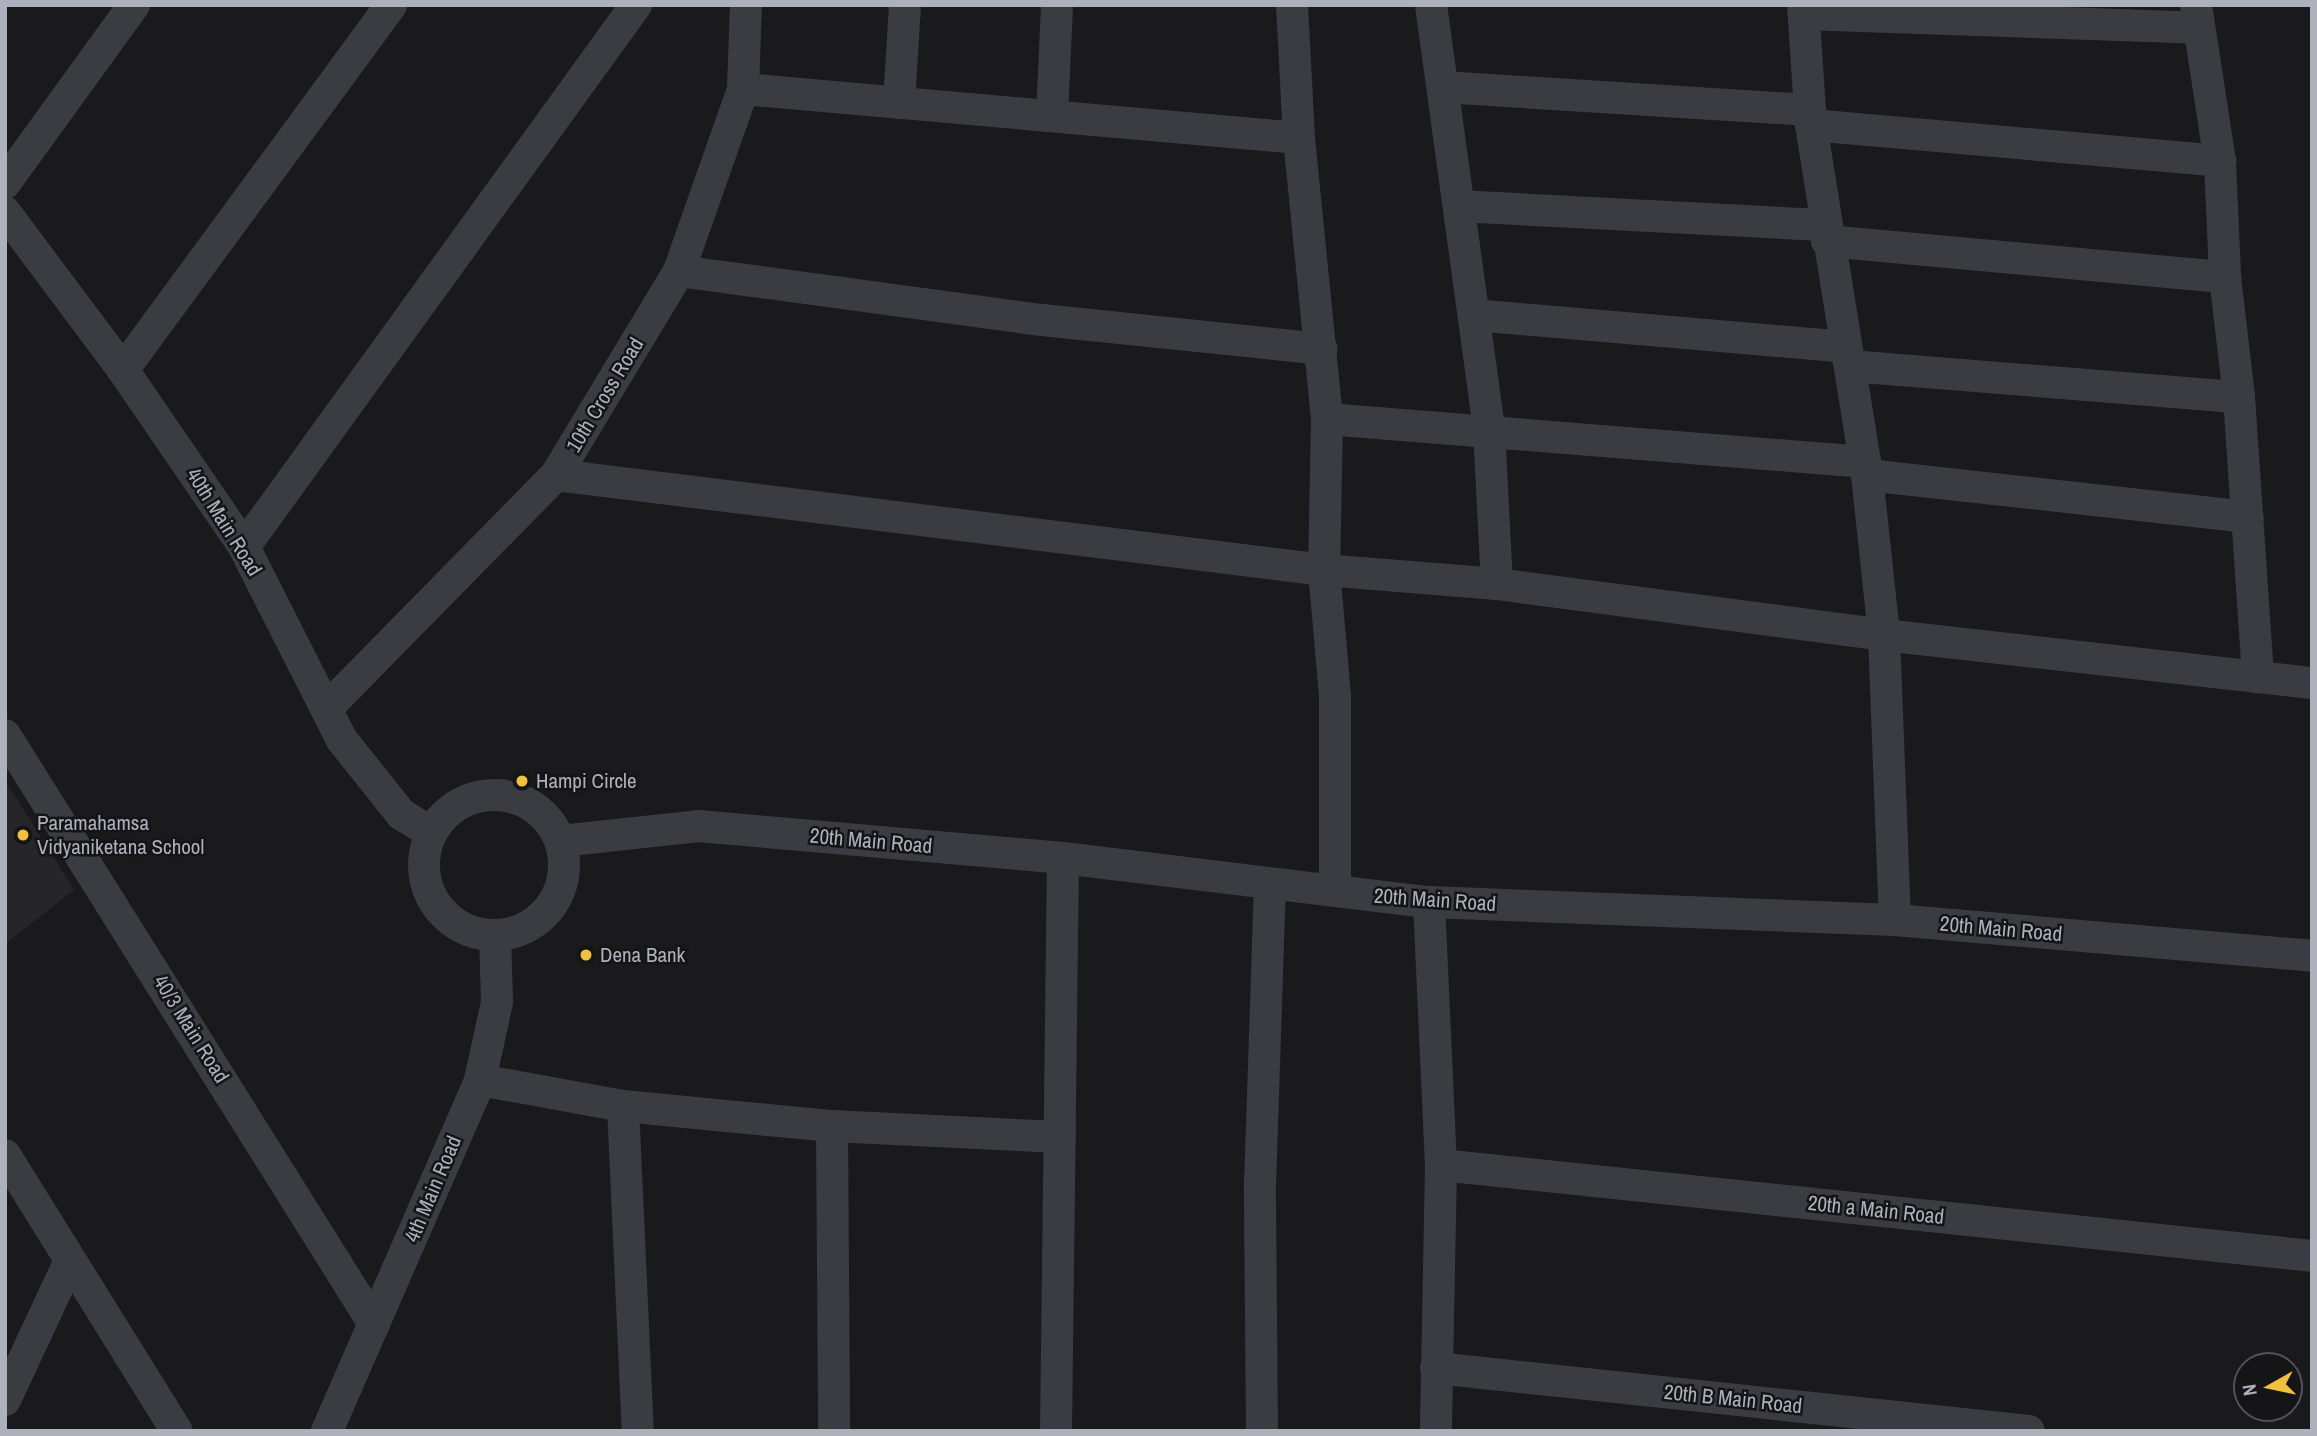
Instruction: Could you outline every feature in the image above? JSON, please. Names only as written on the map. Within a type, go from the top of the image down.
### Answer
[{"type":"street","points":[[5,183],[134,5]]},
{"type":"street","points":[[123,370],[391,5]]},
{"type":"street","points":[[244,547],[636,5]]},
{"type":"street","name":"10th Cross Road","points":[[327,708],[556,475],[679,271],[743,89],[746,5]]},
{"type":"street","points":[[899,103],[905,5]]},
{"type":"street","points":[[1052,116],[1057,5]]},
{"type":"street","points":[[1292,5],[1299,138],[1327,419],[1324,570],[1335,696],[1335,891]]},
{"type":"street","points":[[1431,5],[1489,428],[1497,584]]},
{"type":"street","points":[[1895,920],[1884,635],[1866,469],[1826,233],[1811,117],[1803,10],[2198,17],[2220,161],[2225,277],[2239,397],[2258,677]]},
{"type":"street","points":[[1443,87],[1811,117],[2220,161]]},
{"type":"street","points":[[743,89],[1299,138]]},
{"type":"street","points":[[1459,206],[1826,233],[2225,277]]},
{"type":"street","name":"40th Main Road","points":[[5,212],[123,370],[244,547],[342,740],[401,814],[432,833]]},
{"type":"street","points":[[679,271],[1042,320],[1321,349]]},
{"type":"street","points":[[1474,315],[2239,397]]},
{"type":"street","points":[[1327,419],[1489,428],[1866,469],[2248,517]]},
{"type":"street","points":[[556,475],[1324,570],[1497,584],[1884,635],[2312,683]]},
{"type":"street","name":"40/3 Main Road","points":[[5,735],[374,1324]]},
{"type":"street","points":[[493,794],[515,797],[534,807],[551,822],[561,841],[565,864],[552,906],[517,932],[495,936],[474,933],[438,907],[424,866],[432,833],[452,808],[493,794]]},
{"type":"street","name":"20th Main Road","points":[[561,841],[698,826],[1063,858],[1429,902],[1895,920],[2312,956]]},
{"type":"street","points":[[1056,1431],[1063,858]]},
{"type":"street","points":[[1262,1431],[1261,1185],[1270,885]]},
{"type":"street","points":[[1429,902],[1441,1165],[1436,1431]]},
{"type":"street","name":"4th Main Road","points":[[327,1431],[480,1080],[497,1002],[495,936]]},
{"type":"street","points":[[480,1080],[623,1106],[832,1126],[1060,1137]]},
{"type":"street","points":[[623,1106],[638,1431]]},
{"type":"street","points":[[832,1126],[834,1431]]},
{"type":"street","points":[[5,1155],[69,1263],[177,1431]]},
{"type":"street","name":"20th a Main Road","points":[[1441,1165],[2312,1256]]},
{"type":"street","points":[[5,1400],[69,1263]]},
{"type":"street","name":"20th B Main Road","points":[[1436,1368],[2029,1431]]},
{"type":"shaded area","name":"Paramahamsa Vidyaniketana School","points":[[5,780],[74,890],[5,944]]},
{"type":"place","name":"Hampi Circle","points":[[522,781]]},
{"type":"place","name":"Paramahamsa Vidyaniketana School","points":[[23,835]]},
{"type":"place","name":"Dena Bank","points":[[586,955]]}]
